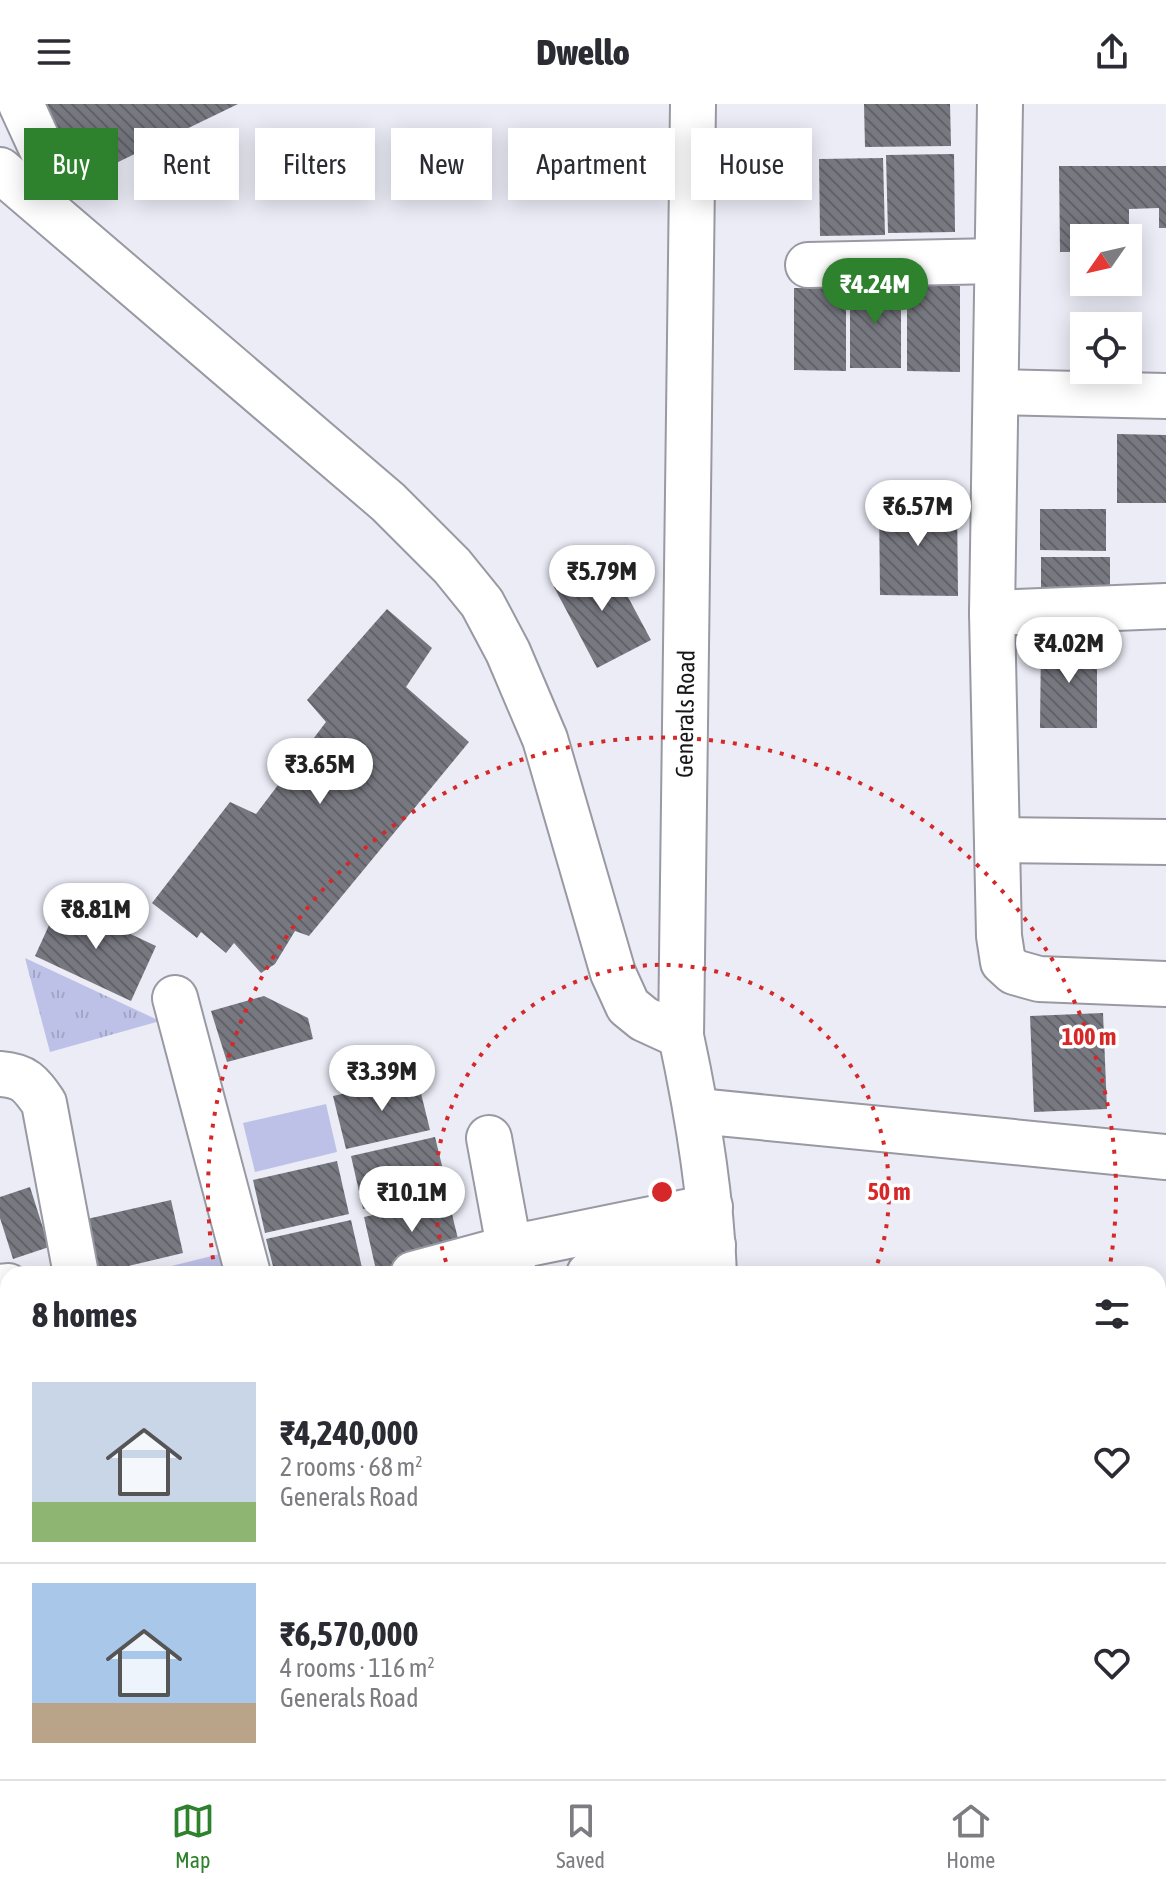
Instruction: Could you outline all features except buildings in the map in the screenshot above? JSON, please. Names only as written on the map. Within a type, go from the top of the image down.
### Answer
[{"type":"street","points":[[21,104],[32,128]]},
{"type":"street","name":"Generals Road","points":[[693,104],[681,1036],[698,1111],[712,1242]]},
{"type":"street","points":[[1000,104],[992,613],[999,936],[1003,962],[1014,972],[1039,979],[1166,984]]},
{"type":"street","points":[[0,170],[388,502],[452,566],[482,603],[508,652],[545,739],[613,973],[628,1006],[644,1019],[681,1036]]},
{"type":"street","points":[[808,265],[997,261]]},
{"type":"street","points":[[997,392],[1166,396]]},
{"type":"street","points":[[992,613],[1166,606]]},
{"type":"street","points":[[998,840],[1166,842]]},
{"type":"street","points":[[175,998],[246,1266]]},
{"type":"street","points":[[0,1074],[17,1075],[32,1086],[44,1103],[75,1266]]},
{"type":"street","points":[[698,1111],[1166,1157]]},
{"type":"street","points":[[489,1138],[512,1261]]},
{"type":"street","points":[[474,1266],[712,1242]]},
{"type":"street","points":[[620,1266],[712,1242]]},
{"type":"green space","points":[[25,958],[160,1021],[50,1052]]},
{"type":"green space","points":[[326,1104],[337,1152],[255,1172],[243,1123]]},
{"type":"green space","points":[[224,1253],[227,1266],[171,1266]]}]
